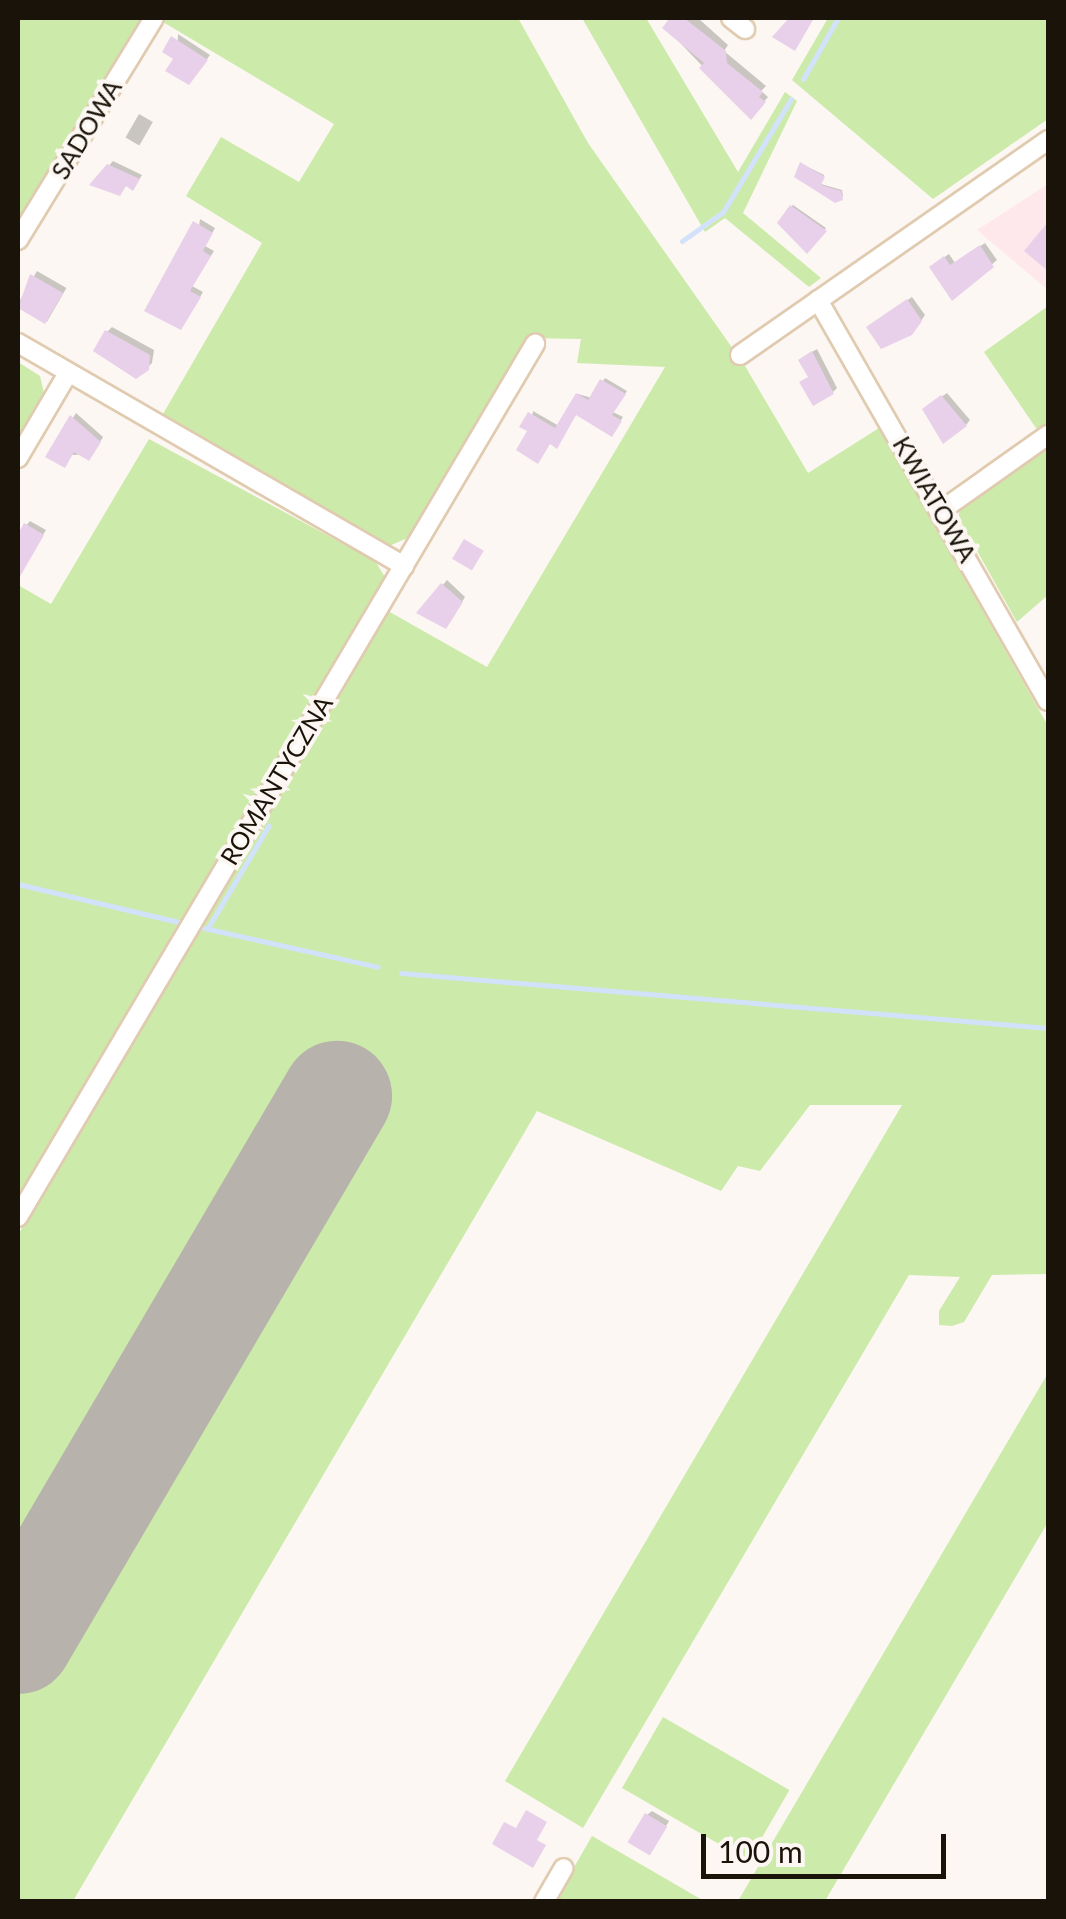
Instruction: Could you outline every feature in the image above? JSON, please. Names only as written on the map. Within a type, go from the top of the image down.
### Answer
[{"type":"street","name":"SADOWA","points":[[18,240],[154,18]]},
{"type":"street","points":[[740,355],[1048,140]]},
{"type":"street","name":"KWIATOWA","points":[[818,300],[1048,700]]},
{"type":"street","points":[[18,343],[404,566]]},
{"type":"street","name":"ROMANTYCZNA","points":[[18,1217],[535,344]]},
{"type":"street","points":[[18,458],[68,373]]},
{"type":"street","points":[[942,510],[1048,435]]},
{"type":"street","points":[[544,1902],[564,1868]]},
{"type":"shaded area","points":[[1048,184],[1048,290],[977,230]]},
{"type":"green space","points":[[18,18],[147,18],[18,229]]},
{"type":"green space","points":[[166,18],[518,18],[588,143],[745,366],[808,473],[879,428],[1048,726],[1048,1274],[992,1275],[964,1322],[952,1326],[939,1325],[939,1311],[960,1277],[909,1275],[583,1828],[505,1781],[902,1105],[810,1105],[760,1171],[738,1166],[721,1191],[537,1111],[73,1901],[18,1902],[18,1235],[380,618],[388,611],[487,667],[665,367],[577,363],[581,339],[529,338],[412,536],[389,546],[163,414],[262,243],[186,196],[221,137],[299,182],[334,124],[163,22]]},
{"type":"green space","points":[[582,18],[646,18],[738,172],[785,92],[797,101],[743,213],[821,278],[809,287],[725,218],[705,232]]},
{"type":"green space","points":[[828,18],[1048,18],[1048,119],[933,199],[792,80]]},
{"type":"green space","points":[[1048,306],[1048,428],[1040,434],[984,352]]},
{"type":"green space","points":[[18,362],[40,376],[44,393],[18,436]]},
{"type":"green space","points":[[149,439],[375,561],[385,577],[18,1196],[18,585],[51,604]]},
{"type":"green space","points":[[1048,446],[1048,595],[1017,622],[958,517],[961,507]]},
{"type":"green space","points":[[1048,1373],[1048,1522],[825,1901],[738,1901]]},
{"type":"green space","points":[[663,1717],[789,1790],[748,1861],[622,1788]]},
{"type":"green space","points":[[592,1836],[704,1901],[554,1902]]},
{"type":"building","points":[[670,18],[684,18],[711,39],[726,51],[727,63],[763,92],[759,97],[766,102],[751,120],[699,68],[704,63],[662,28]]},
{"type":"building","points":[[789,18],[814,18],[795,51],[772,37]]},
{"type":"building","points":[[171,36],[208,60],[189,85],[165,71],[173,59],[162,52]]},
{"type":"building","points":[[800,162],[825,177],[821,185],[841,191],[843,200],[835,203],[794,177]]},
{"type":"building","points":[[107,164],[140,179],[133,191],[126,186],[120,196],[89,185]]},
{"type":"building","points":[[790,205],[827,231],[807,254],[777,223]]},
{"type":"building","points":[[193,221],[213,233],[203,251],[211,256],[190,291],[201,297],[181,330],[144,311]]},
{"type":"building","points":[[1048,222],[1048,271],[1024,251]]},
{"type":"building","points":[[980,245],[994,267],[952,301],[929,267],[944,256],[950,265]]},
{"type":"building","points":[[30,274],[63,293],[45,324],[18,308]]},
{"type":"building","points":[[907,299],[922,321],[912,335],[881,349],[866,327]]},
{"type":"building","points":[[105,330],[150,355],[149,370],[136,379],[93,351]]},
{"type":"building","points":[[812,351],[834,394],[813,406],[799,382],[808,377],[798,360]]},
{"type":"building","points":[[600,379],[626,394],[612,415],[622,421],[612,437],[576,415],[557,449],[550,444],[538,464],[516,450],[527,431],[519,427],[528,412],[555,428],[576,393],[588,400]]},
{"type":"building","points":[[941,395],[967,426],[943,444],[922,409]]},
{"type":"building","points":[[70,415],[101,442],[89,461],[74,452],[65,468],[45,457]]},
{"type":"building","points":[[24,523],[44,535],[18,580],[18,534]]},
{"type":"building","points":[[464,539],[484,551],[472,571],[452,559]]},
{"type":"building","points":[[441,583],[463,602],[446,629],[416,613]]},
{"type":"building","points":[[526,1810],[547,1822],[537,1840],[546,1845],[533,1868],[492,1844],[504,1822],[516,1828]]},
{"type":"building","points":[[645,1813],[667,1826],[650,1856],[627,1842]]},
{"type":"waterway","points":[[803,79],[838,18]]},
{"type":"waterway","points":[[682,241],[723,212],[791,99]]},
{"type":"waterway","points":[[209,926],[269,825]]},
{"type":"waterway","points":[[18,884],[179,922]]},
{"type":"waterway","points":[[204,928],[378,967]]},
{"type":"waterway","points":[[401,973],[1048,1028]]},
{"type":"runway","points":[[18,1639],[337,1096]]}]
